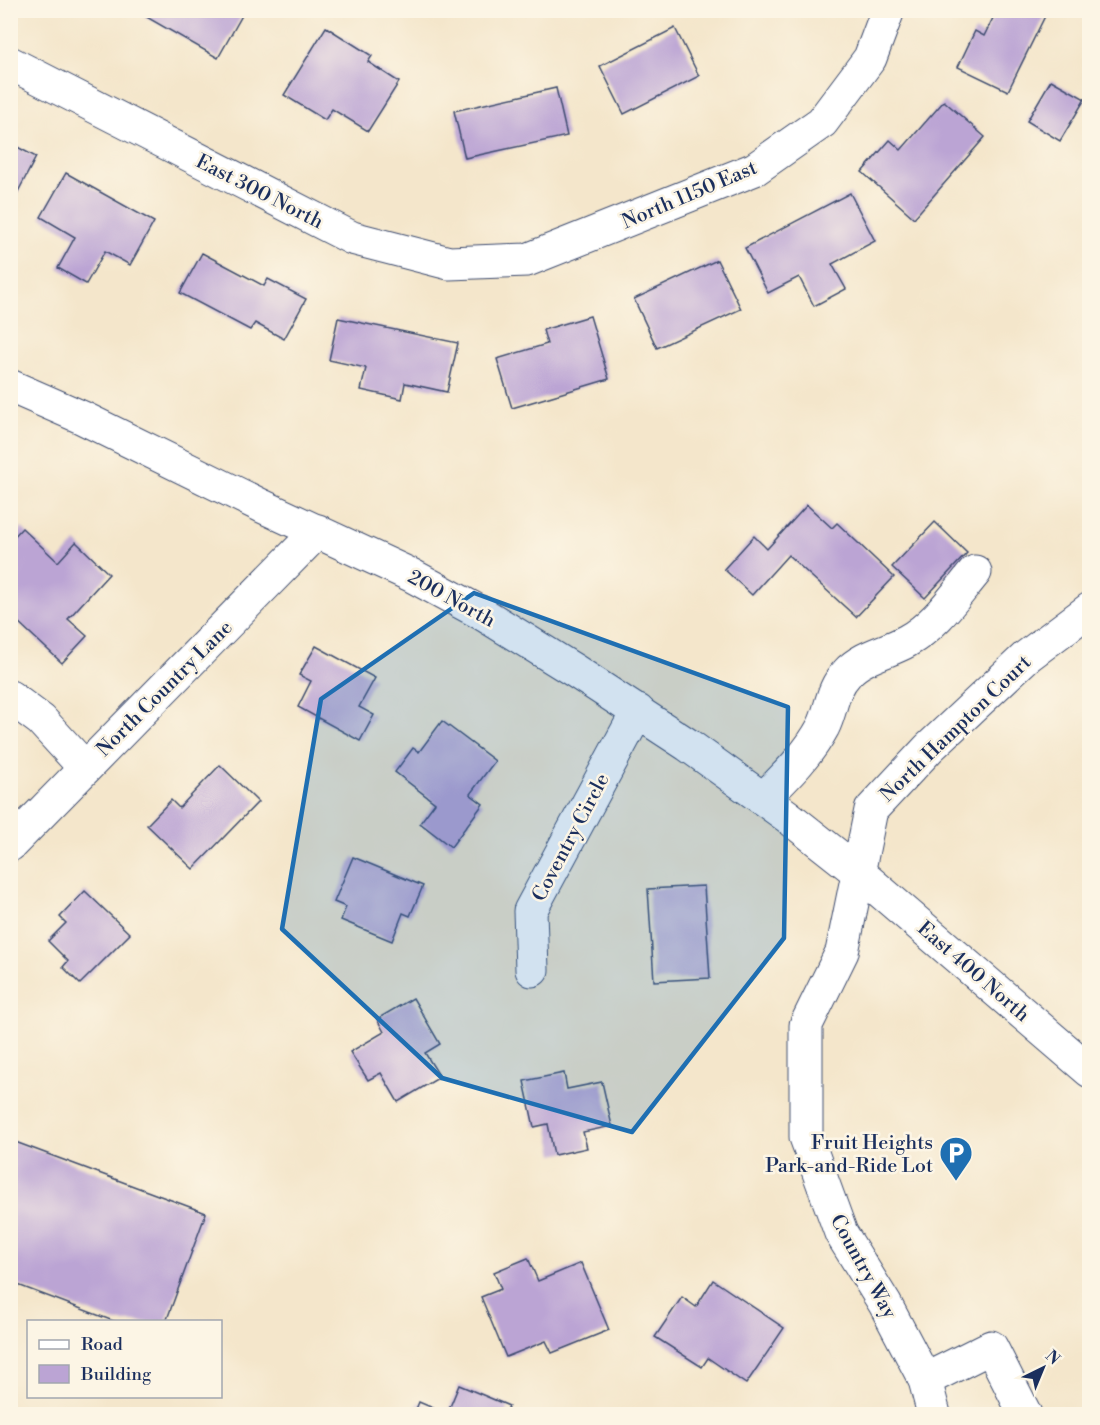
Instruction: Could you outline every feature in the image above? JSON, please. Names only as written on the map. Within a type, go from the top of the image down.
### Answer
[{"type":"street","name":"North 1150 East","points":[[527,260],[755,169],[822,123],[870,58],[888,10]]},
{"type":"street","name":"East 300 North","points":[[10,63],[352,238],[449,263],[527,260]]},
{"type":"street","name":"200 North","points":[[10,386],[123,437],[411,575],[483,614],[638,711],[764,798],[858,872]]},
{"type":"street","name":"North Country Lane","points":[[10,845],[318,531]]},
{"type":"street","points":[[764,798],[798,764],[824,726],[832,695],[844,675],[855,664],[909,641],[930,625],[975,572]]},
{"type":"street","name":"North Hampton Court","points":[[858,872],[871,810],[929,748],[1026,657],[1089,609]]},
{"type":"street","points":[[10,697],[41,720],[85,768]]},
{"type":"street","name":"Coventry Circle","points":[[532,970],[530,911],[638,711]]},
{"type":"street","name":"East 400 North","points":[[858,872],[1089,1071]]},
{"type":"street","name":"Country Way","points":[[858,872],[842,952],[806,1025],[806,1137],[842,1233],[885,1304],[925,1380],[934,1414]]},
{"type":"street","points":[[925,1380],[992,1347],[1025,1414]]},
{"type":"highlighted area","points":[[474,593],[788,707],[784,938],[632,1132],[442,1078],[282,929],[321,699]]},
{"type":"building","points":[[145,10],[245,10],[218,58],[143,15]]},
{"type":"building","points":[[978,10],[1048,10],[1008,91],[958,67],[975,31],[984,36],[993,18]]},
{"type":"building","points":[[326,27],[372,56],[368,62],[399,82],[368,131],[332,109],[325,120],[284,95]]},
{"type":"building","points":[[675,28],[699,76],[624,114],[600,66]]},
{"type":"building","points":[[1051,80],[1085,99],[1060,141],[1027,121]]},
{"type":"building","points":[[556,88],[567,136],[465,158],[454,111]]},
{"type":"building","points":[[944,101],[985,137],[914,218],[862,172],[890,140],[901,150]]},
{"type":"building","points":[[10,143],[36,157],[10,207]]},
{"type":"building","points":[[66,173],[154,222],[130,265],[105,251],[86,284],[58,268],[75,237],[41,217]]},
{"type":"building","points":[[850,193],[875,241],[832,264],[846,289],[814,306],[799,277],[768,293],[745,248]]},
{"type":"building","points":[[202,253],[264,286],[268,279],[306,299],[284,339],[255,323],[250,330],[180,293]]},
{"type":"building","points":[[717,260],[741,309],[657,348],[634,299]]},
{"type":"building","points":[[590,316],[609,379],[512,408],[497,359],[547,344],[543,330]]},
{"type":"building","points":[[338,318],[458,343],[447,392],[405,383],[402,399],[361,390],[366,368],[329,360]]},
{"type":"building","points":[[807,505],[832,528],[837,523],[894,577],[856,617],[788,555],[752,595],[724,569],[754,536],[767,549]]},
{"type":"building","points":[[935,522],[967,553],[925,598],[892,567]]},
{"type":"building","points":[[22,528],[58,562],[76,542],[109,574],[68,619],[87,636],[62,663],[15,619],[10,624],[10,541]]},
{"type":"building","points":[[316,646],[375,678],[359,707],[374,715],[360,741],[298,707],[311,681],[299,675]]},
{"type":"building","points":[[442,721],[495,761],[470,794],[483,804],[451,847],[420,823],[435,803],[395,772],[413,748],[419,752]]},
{"type":"building","points":[[220,765],[258,802],[193,869],[147,825],[171,800],[179,808]]},
{"type":"building","points":[[353,857],[423,886],[410,916],[403,913],[392,941],[341,920],[346,907],[334,902]]},
{"type":"building","points":[[704,886],[710,978],[654,981],[648,889]]},
{"type":"building","points":[[85,891],[130,934],[80,984],[63,967],[68,961],[48,941],[66,923],[60,917]]},
{"type":"building","points":[[413,998],[440,1044],[425,1053],[440,1077],[398,1102],[381,1073],[368,1080],[350,1052],[384,1032],[377,1019]]},
{"type":"building","points":[[564,1073],[567,1089],[602,1082],[612,1126],[583,1132],[587,1148],[554,1155],[548,1124],[534,1127],[524,1081]]},
{"type":"building","points":[[10,1140],[206,1213],[167,1320],[111,1320],[10,1282]]},
{"type":"building","points":[[528,1258],[538,1281],[581,1263],[609,1330],[552,1353],[546,1341],[506,1357],[481,1297],[501,1289],[494,1272]]},
{"type":"building","points":[[713,1280],[784,1328],[746,1384],[708,1358],[702,1367],[655,1337],[682,1297],[696,1307]]},
{"type":"building","points":[[459,1385],[509,1406],[505,1414],[447,1414]]},
{"type":"building","points":[[419,1402],[447,1414],[414,1414]]},
{"type":"place","name":"Fruit Heights Park-and-Ride Lot","points":[[956,1182]]}]
